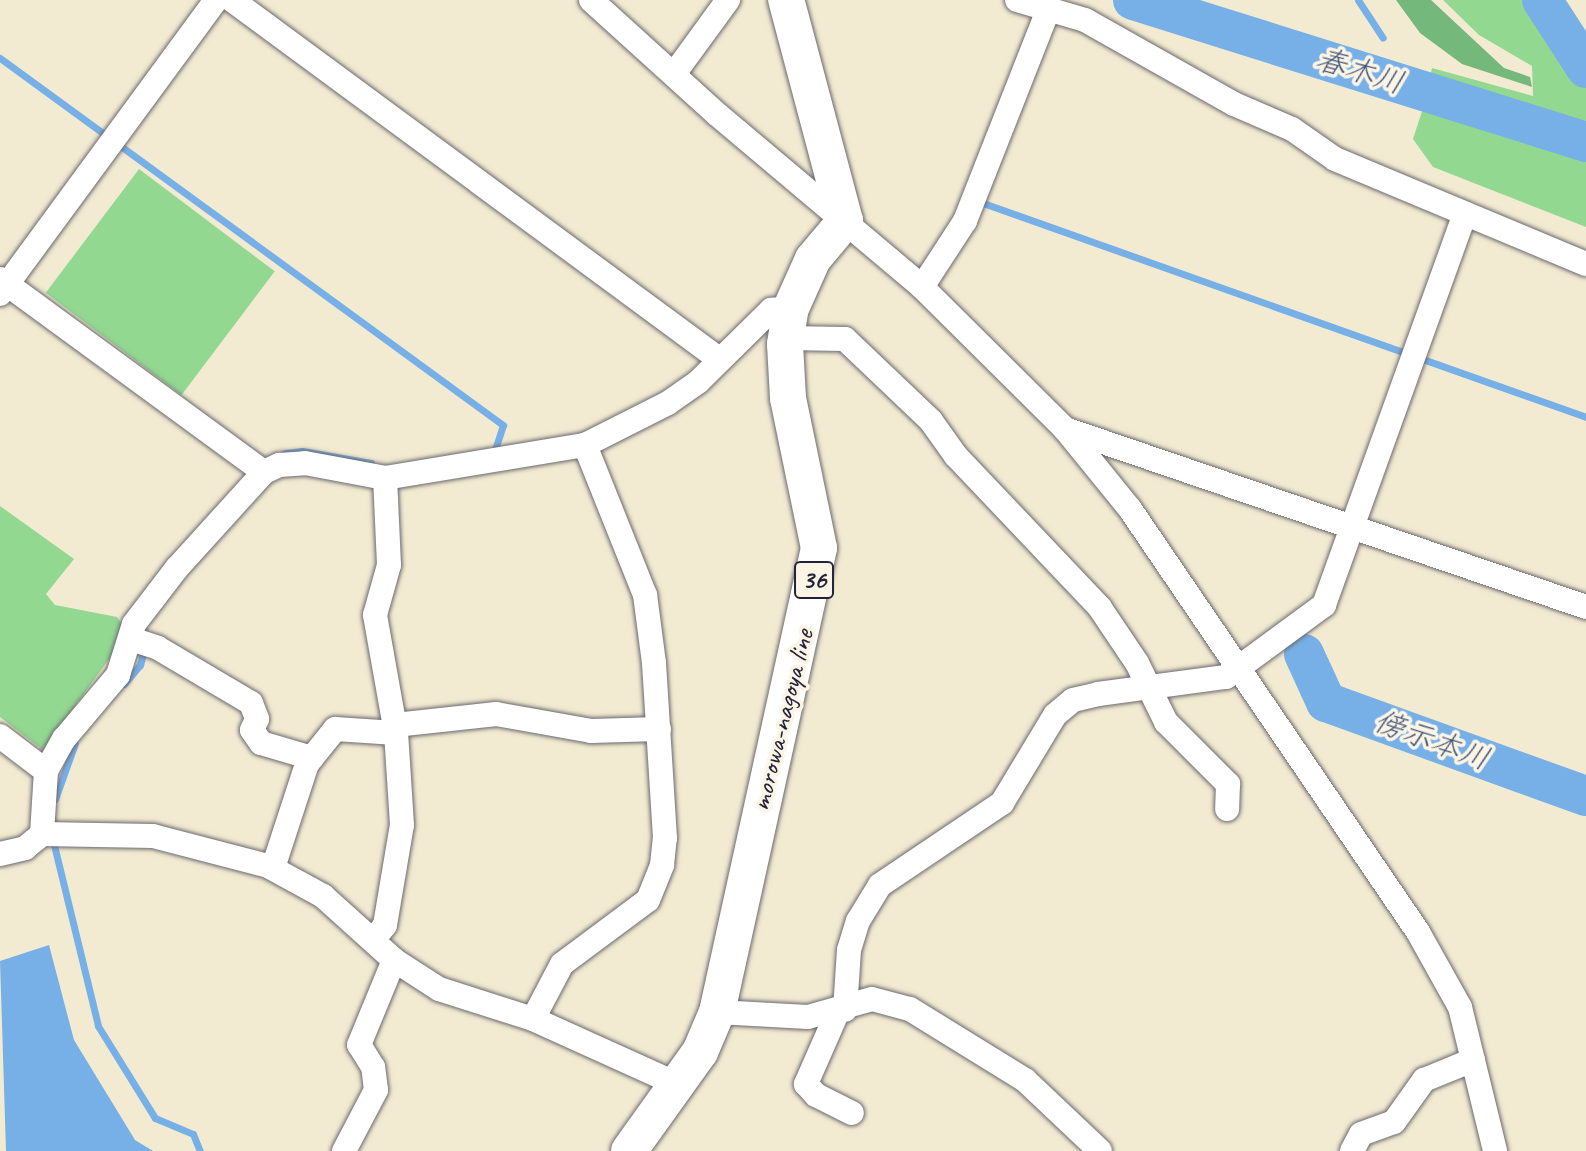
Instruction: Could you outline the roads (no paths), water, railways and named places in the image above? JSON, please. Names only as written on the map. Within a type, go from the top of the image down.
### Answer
[{"type":"main road","points":[[786,0],[845,221]]},
{"type":"main road","name":"morowa-nagoya line","points":[[629,1151],[700,1052],[717,1012],[819,548],[788,398],[789,323],[813,259],[845,221]]},
{"type":"street","points":[[216,0],[2,286],[264,472]]},
{"type":"street","points":[[232,0],[719,359]]},
{"type":"street","points":[[591,0],[922,287],[1065,429],[1130,509],[1235,668],[1418,932],[1460,1007],[1495,1151]]},
{"type":"street","points":[[674,74],[728,0]]},
{"type":"street","points":[[1017,0],[1085,20],[1221,97],[1292,129],[1335,159],[1464,217],[1586,264]]},
{"type":"street","points":[[922,287],[965,221],[1048,10]]},
{"type":"street","points":[[852,1113],[816,1095],[806,1084],[842,1011],[849,950],[858,921],[880,885],[1002,803],[1055,715],[1073,700],[1226,677],[1324,605],[1464,217]]},
{"type":"street","points":[[42,834],[46,771],[64,739],[118,675],[134,624],[177,568],[264,472],[279,465],[305,463],[385,478],[585,445],[668,403],[771,310],[789,323],[845,339],[876,363],[1100,608],[1166,722],[1228,784],[1227,809]]},
{"type":"street","points":[[1065,429],[1586,607]]},
{"type":"street","points":[[533,1019],[562,964],[642,906],[656,887],[665,838],[659,729],[645,595],[585,445]]},
{"type":"street","points":[[373,940],[385,925],[402,825],[396,729],[375,615],[389,565],[385,478]]},
{"type":"street","points":[[131,639],[158,648],[251,703],[257,719],[252,730],[261,743],[312,758]]},
{"type":"street","points":[[273,868],[312,758],[335,729],[396,729],[496,714],[591,731],[659,729]]},
{"type":"street","points":[[0,736],[46,771]]},
{"type":"street","points":[[0,854],[25,848],[42,834],[153,836],[273,868],[323,896],[394,960],[439,989],[533,1019],[675,1083]]},
{"type":"street","points":[[344,1151],[376,1090],[373,1067],[359,1045],[394,960]]},
{"type":"street","points":[[717,1012],[808,1017],[842,1011],[872,999],[910,1009],[1043,1093],[1100,1151]]},
{"type":"street","points":[[1352,1151],[1361,1134],[1394,1122],[1424,1080],[1473,1060]]},
{"type":"water","points":[[49,945],[74,1040],[135,1140],[153,1151],[6,1151],[0,961]]},
{"type":"waterway","name":"春木川","points":[[1133,0],[1586,142]]},
{"type":"waterway","points":[[1358,0],[1383,38]]},
{"type":"waterway","points":[[1542,0],[1586,68]]},
{"type":"waterway","points":[[0,58],[503,425],[494,452]]},
{"type":"waterway","points":[[983,203],[1586,417]]},
{"type":"waterway","points":[[285,453],[302,451],[371,463]]},
{"type":"waterway","points":[[124,684],[140,665],[144,650]]},
{"type":"waterway","name":"傍示本川","points":[[1304,654],[1326,702],[1586,796]]},
{"type":"waterway","points":[[55,799],[75,743]]},
{"type":"waterway","points":[[54,845],[98,1026],[155,1118],[193,1134],[200,1151]]}]
